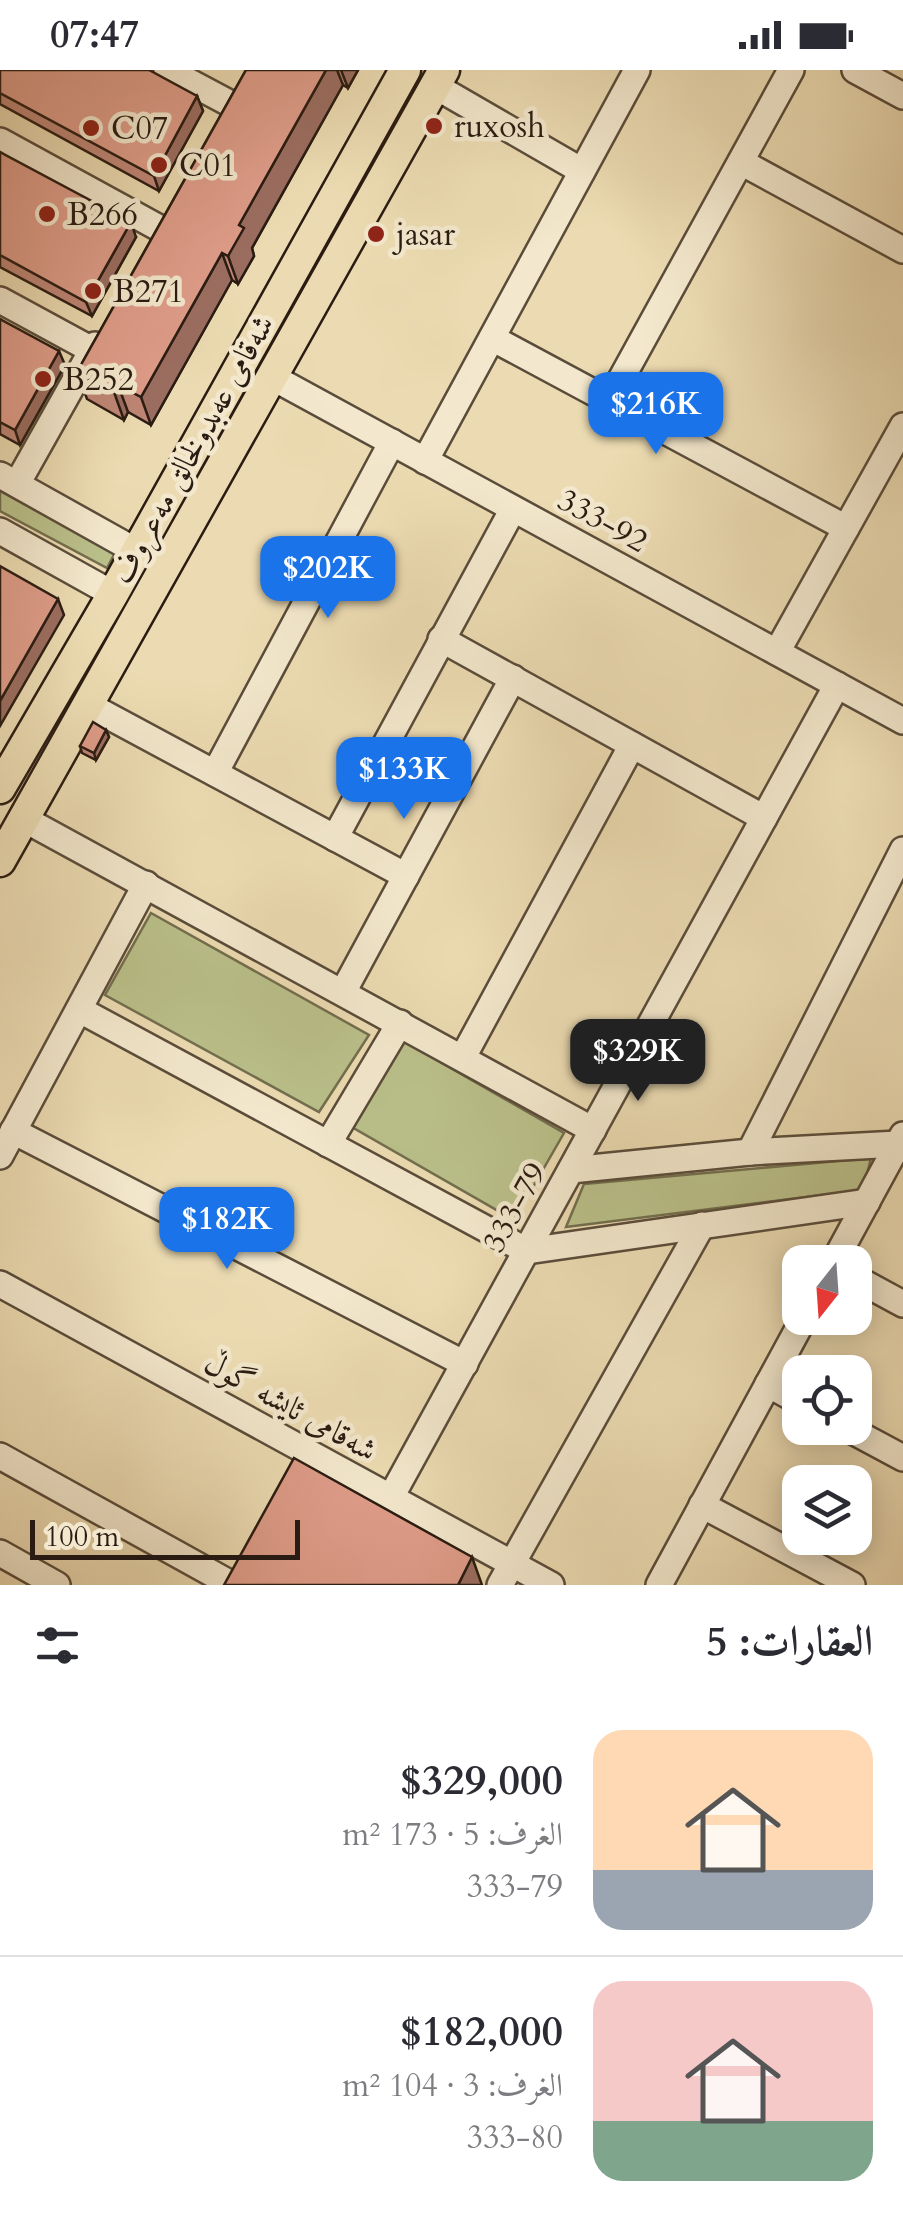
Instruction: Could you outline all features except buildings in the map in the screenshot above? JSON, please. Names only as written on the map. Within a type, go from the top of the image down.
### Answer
[{"type":"main road","name":"شەقامی عەبدولخالق مەعروف","points":[[0,788],[405,70]]},
{"type":"main road","name":"شەقامی عەبدولخالق مەعروف","points":[[0,861],[440,78]]},
{"type":"main road","points":[[347,174],[377,190]]},
{"type":"street","points":[[167,70],[203,78],[229,103]]},
{"type":"street","points":[[425,461],[637,70]]},
{"type":"street","points":[[610,401],[792,70]]},
{"type":"street","points":[[855,70],[903,96]]},
{"type":"street","points":[[440,78],[582,171]]},
{"type":"street","points":[[0,140],[159,229]]},
{"type":"street","points":[[741,162],[903,250]]},
{"type":"street","points":[[0,300],[92,350]]},
{"type":"street","points":[[111,316],[8,479],[136,551]]},
{"type":"street","points":[[492,338],[846,528]]},
{"type":"street","name":"333-92","points":[[272,377],[903,721]]},
{"type":"street","points":[[777,652],[903,426]]},
{"type":"street","points":[[215,773],[392,442]]},
{"type":"street","points":[[335,838],[513,508]]},
{"type":"street","points":[[0,531],[112,594]]},
{"type":"street","points":[[441,639],[764,818]]},
{"type":"street","points":[[342,992],[513,678]]},
{"type":"street","name":"333-79","points":[[392,1498],[837,685]]},
{"type":"street","points":[[88,704],[406,876]]},
{"type":"street","points":[[463,1057],[632,745]]},
{"type":"street","points":[[24,819],[593,1130]]},
{"type":"street","points":[[750,1152],[903,850]]},
{"type":"street","points":[[0,1156],[146,884]]},
{"type":"street","points":[[80,1010],[526,1251],[867,1202]]},
{"type":"street","points":[[328,1144],[400,1023]]},
{"type":"street","points":[[14,1131],[465,1364]]},
{"type":"street","points":[[571,1170],[900,1140]]},
{"type":"street","points":[[843,1245],[900,1140]]},
{"type":"street","points":[[506,1574],[702,1226]]},
{"type":"street","name":"شەقامی ئایشە گوڵ","points":[[0,1284],[300,1458],[392,1498],[506,1574],[551,1585]]},
{"type":"street","points":[[872,1287],[903,1304]]},
{"type":"street","points":[[659,1585],[795,1335]]},
{"type":"street","points":[[768,1384],[782,1392]]},
{"type":"street","points":[[872,1441],[903,1458]]},
{"type":"street","points":[[0,1456],[234,1579]]},
{"type":"street","points":[[702,1505],[852,1585]]},
{"type":"street","points":[[0,1553],[57,1585]]},
{"type":"green space","points":[[0,489],[116,551],[107,568],[0,511]]},
{"type":"green space","points":[[151,913],[369,1035],[319,1112],[105,995]]},
{"type":"green space","points":[[400,1039],[564,1133],[514,1220],[350,1126]]},
{"type":"green space","points":[[871,1158],[863,1190],[566,1227],[584,1184]]},
{"type":"place","name":"ruxosh","points":[[434,126]]},
{"type":"place","name":"C07","points":[[91,128]]},
{"type":"place","name":"C01","points":[[159,165]]},
{"type":"place","name":"B266","points":[[47,214]]},
{"type":"place","name":"jasar","points":[[376,234]]},
{"type":"place","name":"B271","points":[[93,291]]},
{"type":"place","name":"B252","points":[[43,379]]}]
